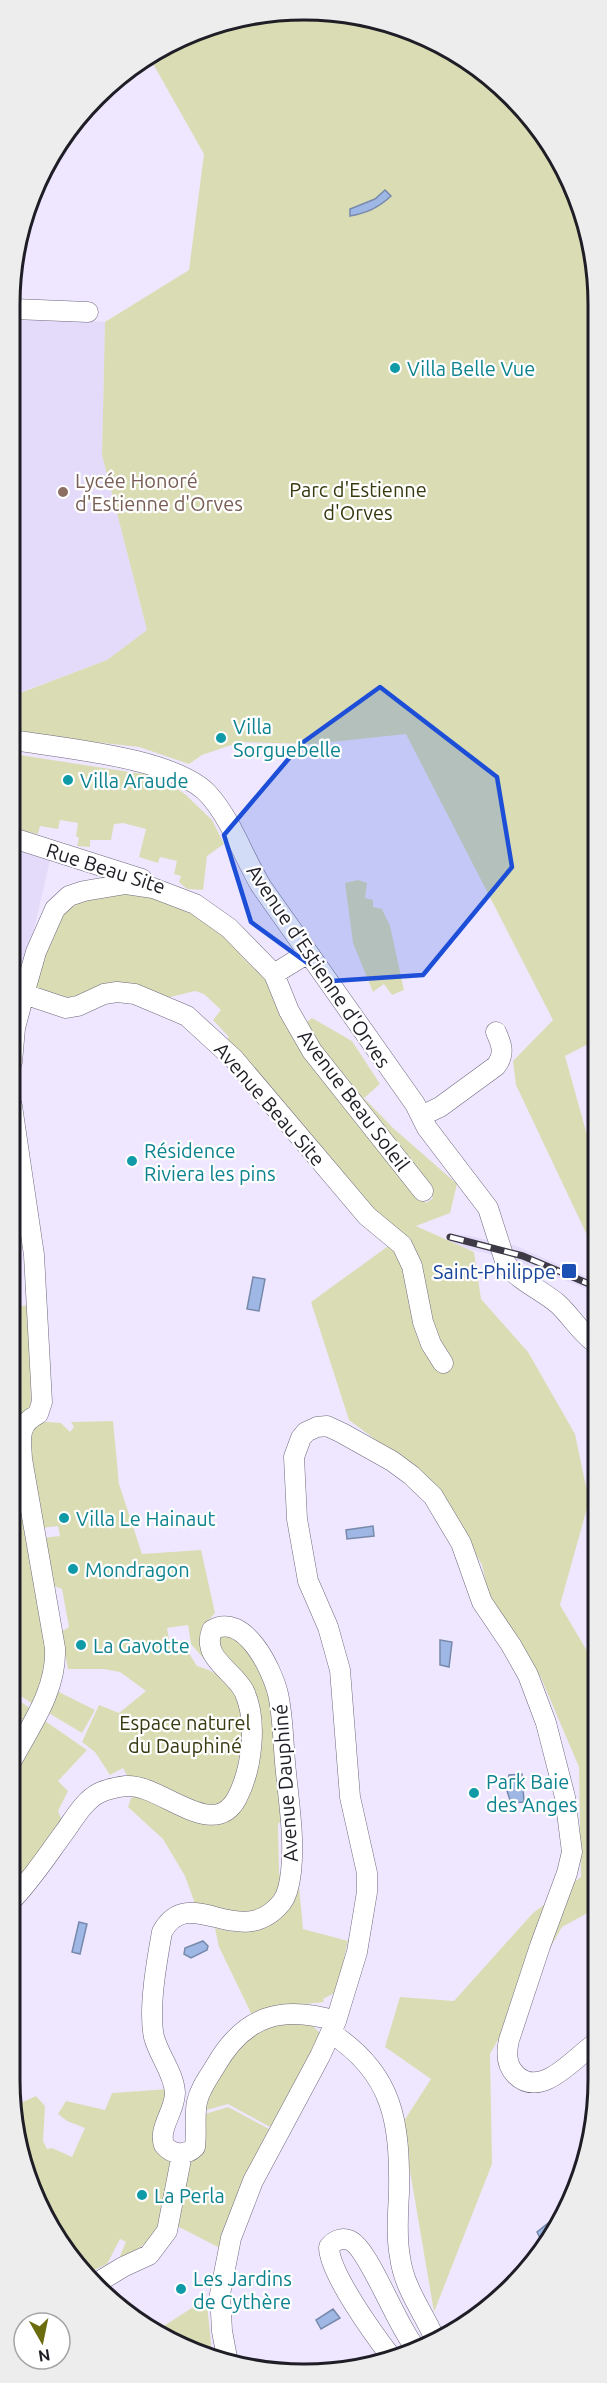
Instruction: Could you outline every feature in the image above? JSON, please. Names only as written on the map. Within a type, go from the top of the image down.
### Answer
[{"type":"street","points":[[20,309],[88,312]]},
{"type":"street","name":"Avenue d'Estienne d'Orves","points":[[20,741],[151,764],[190,780],[207,793],[220,809],[250,867],[308,954],[411,1098],[428,1128],[492,1215],[506,1264],[512,1272],[555,1301],[588,1336]]},
{"type":"street","name":"Rue Beau Site","points":[[20,840],[180,891],[195,904]]},
{"type":"street","points":[[20,1009],[36,952],[47,923],[55,909],[69,896],[84,891],[126,884],[153,888],[195,904],[229,928],[273,974],[308,954]]},
{"type":"street","name":"Avenue Beau Soleil","points":[[273,974],[289,1011],[312,1051],[423,1191]]},
{"type":"street","name":"Avenue Beau Site","points":[[24,994],[66,1008],[78,1006],[104,994],[117,992],[135,994],[187,1016],[234,1059],[367,1216],[402,1245],[412,1266],[423,1322],[431,1344],[443,1363]]},
{"type":"street","points":[[421,1116],[440,1107],[496,1066],[501,1059],[502,1051],[496,1032]]},
{"type":"street","points":[[20,1160],[34,1255],[42,1402],[38,1414],[27,1420],[23,1426],[22,1459],[53,1636],[56,1666],[52,1683],[20,1745]]},
{"type":"street","points":[[226,2353],[220,2295],[231,2238],[254,2181],[334,2027],[357,1952],[366,1900],[367,1873],[350,1797],[340,1670],[335,1648],[308,1581],[297,1519],[294,1457],[297,1446],[306,1432],[322,1426],[342,1432],[392,1461],[411,1475],[433,1497],[461,1543],[482,1602],[528,1675],[559,1766],[566,1797],[572,1852],[567,1873],[509,2040],[508,2063],[514,2074],[522,2080],[542,2082],[552,2078],[588,2048]]},
{"type":"street","name":"Avenue Dauphiné","points":[[20,1891],[85,1804],[99,1793],[128,1786],[148,1789],[181,1806],[210,1814],[227,1810],[233,1805],[244,1781],[249,1754],[251,1720],[249,1705],[243,1690],[211,1652],[209,1643],[212,1630],[227,1625],[238,1628],[249,1638],[265,1662],[273,1677],[278,1695],[290,1826],[291,1870],[284,1900],[255,1922],[237,1922],[188,1911],[176,1915],[167,1923],[162,1932],[152,2016],[153,2033],[175,2090],[174,2103],[163,2131],[162,2140],[167,2149],[182,2154]]},
{"type":"street","points":[[102,2279],[123,2266],[149,2255],[167,2231],[182,2154],[190,2152],[195,2147],[195,2112],[199,2094],[218,2061],[246,2028],[270,2016],[303,2014],[334,2027],[346,2042],[368,2061],[377,2074],[388,2100],[396,2136],[399,2174],[400,2258],[411,2296],[432,2333]]},
{"type":"street","points":[[387,2351],[356,2306],[331,2261],[329,2247],[333,2242],[341,2239],[350,2240],[360,2249],[412,2342]]},
{"type":"highlighted area","points":[[380,687],[497,777],[512,867],[423,975],[332,981],[251,922],[224,835],[302,743]]},
{"type":"shaded area","name":"Lycée Honoré d'Estienne d'Orves","points":[[20,317],[105,322],[102,455],[147,630],[107,660],[20,692]]},
{"type":"shaded area","points":[[20,845],[51,856],[20,989]]},
{"type":"shaded area","points":[[449,1234],[465,1235],[516,1246],[588,1277],[588,1290],[515,1260],[451,1245]]},
{"type":"green space","name":"Parc d'Estienne d'Orves","points":[[285,20],[341,22],[377,29],[412,41],[446,58],[476,78],[517,116],[529,131],[540,146],[566,195],[582,248],[588,304],[588,1044],[565,1056],[588,1138],[588,1234],[516,1085],[513,1061],[553,1020],[406,734],[313,744],[240,742],[202,755],[189,764],[139,747],[20,734],[20,693],[107,660],[147,630],[102,455],[105,322],[189,270],[204,154],[153,63],[195,41],[248,25]]},
{"type":"green space","points":[[20,755],[143,774],[169,783],[186,795],[212,820],[224,844],[207,856],[203,890],[187,889],[179,882],[181,876],[174,874],[177,861],[160,857],[158,863],[139,857],[146,829],[123,823],[114,824],[111,840],[90,840],[90,847],[77,846],[78,823],[60,820],[58,829],[40,826],[38,834],[20,830]]},
{"type":"green space","points":[[358,880],[367,883],[365,898],[373,900],[373,907],[382,909],[390,926],[404,990],[392,995],[384,984],[373,992],[353,943],[345,883]]},
{"type":"green space","points":[[121,889],[185,907],[222,931],[244,959],[265,978],[426,1203],[433,1198],[304,1024],[312,1018],[352,1041],[380,1084],[364,1098],[392,1127],[457,1184],[450,1213],[416,1226],[474,1252],[481,1299],[528,1352],[575,1434],[588,1505],[560,1605],[588,1653],[588,1913],[562,1927],[490,2054],[492,2164],[434,2312],[402,2124],[431,2079],[385,2047],[400,1997],[454,2001],[533,1913],[581,1877],[579,1767],[541,1678],[488,1592],[482,1565],[435,1484],[349,1420],[311,1302],[398,1239],[225,1041],[229,1037],[213,1020],[221,1010],[204,994],[195,991],[158,1000],[117,989],[74,1004],[35,990],[54,920],[75,897]]},
{"type":"green space","points":[[30,1305],[31,1412],[25,1414],[50,1657],[33,1704],[20,1696],[20,1306]]},
{"type":"green space","points":[[35,1421],[61,1423],[70,1432],[74,1427],[71,1422],[113,1421],[119,1484],[142,1554],[201,1550],[215,1613],[208,1621],[207,1657],[204,1659],[191,1644],[188,1625],[167,1628],[171,1652],[187,1650],[197,1666],[213,1672],[226,1681],[240,1704],[241,1748],[234,1786],[232,1792],[215,1808],[183,1798],[156,1783],[128,1777],[123,1768],[110,1775],[95,1752],[82,1742],[99,1705],[119,1713],[146,1691],[120,1672],[104,1669],[68,1669],[61,1632],[69,1627],[62,1589],[52,1585],[43,1538],[60,1536],[58,1526],[41,1528],[28,1441]]},
{"type":"green space","name":"Espace naturel du Dauphiné","points":[[223,1632],[234,1633],[261,1668],[270,1700],[282,1820],[278,1824],[279,1874],[283,1876],[276,1898],[250,1915],[195,1904],[185,1876],[163,1839],[128,1807],[131,1798],[139,1795],[228,1819],[248,1800],[259,1728],[218,1651],[214,1640]]},
{"type":"green space","points":[[57,1691],[95,1710],[82,1733],[47,1712]]},
{"type":"green space","points":[[20,1701],[31,1709],[20,1730]]},
{"type":"green space","points":[[45,1721],[87,1750],[58,1781],[68,1791],[58,1811],[62,1820],[20,1878],[20,1765]]},
{"type":"green space","points":[[298,1876],[303,1929],[348,1941],[336,1992],[323,1999],[324,2002],[277,2007],[252,2015],[219,1947],[215,1928],[245,1932],[265,1928],[274,1923],[287,1908]]},
{"type":"green space","points":[[277,2021],[311,2024],[320,2033],[320,2037],[272,2128],[228,2104],[203,2111],[203,2102],[241,2040]]},
{"type":"green space","points":[[169,2089],[172,2142],[171,2179],[164,2213],[154,2233],[126,2257],[120,2256],[126,2242],[120,2239],[107,2264],[93,2270],[67,2237],[41,2188],[29,2153],[21,2103],[36,2096],[45,2106],[43,2141],[47,2149],[52,2148],[72,2157],[85,2128],[67,2121],[58,2114],[66,2101],[105,2110],[112,2093]]},
{"type":"green space","points":[[228,2107],[271,2130],[222,2249],[177,2226],[190,2163],[197,2157],[202,2115]]},
{"type":"green space","points":[[207,2303],[211,2348],[163,2326],[198,2304]]},
{"type":"water","points":[[385,190],[391,196],[382,204],[367,212],[350,216],[350,209],[375,199]]},
{"type":"water","points":[[253,1277],[265,1279],[259,1311],[247,1309]]},
{"type":"water","points":[[373,1526],[374,1536],[347,1539],[346,1530]]},
{"type":"water","points":[[440,1640],[452,1642],[449,1667],[440,1665]]},
{"type":"water","points":[[522,1774],[524,1802],[511,1803],[506,1788],[509,1775]]},
{"type":"water","points":[[79,1922],[87,1924],[80,1954],[72,1952]]},
{"type":"water","points":[[203,1941],[208,1946],[207,1950],[191,1958],[184,1954],[185,1948]]},
{"type":"water","points":[[549,2223],[540,2237],[537,2232]]},
{"type":"water","points":[[333,2309],[340,2318],[321,2329],[316,2320]]},
{"type":"railway","points":[[450,1237],[523,1256],[588,1283]]},
{"type":"place","name":"Villa Belle Vue","points":[[395,368]]},
{"type":"place","name":"Lycée Honoré d'Estienne d'Orves","points":[[63,492]]},
{"type":"place","name":"Villa Sorguebelle","points":[[221,738]]},
{"type":"place","name":"Villa Araude","points":[[68,780]]},
{"type":"place","name":"Résidence Riviera les pins","points":[[132,1161]]},
{"type":"place","name":"Saint-Philippe","points":[[569,1271]]},
{"type":"place","name":"Villa Le Hainaut","points":[[64,1518]]},
{"type":"place","name":"Mondragon","points":[[73,1569]]},
{"type":"place","name":"La Gavotte","points":[[81,1645]]},
{"type":"place","name":"Park Baie des Anges","points":[[474,1793]]},
{"type":"place","name":"La Perla","points":[[142,2195]]},
{"type":"place","name":"Les Jardins de Cythère","points":[[181,2289]]}]
